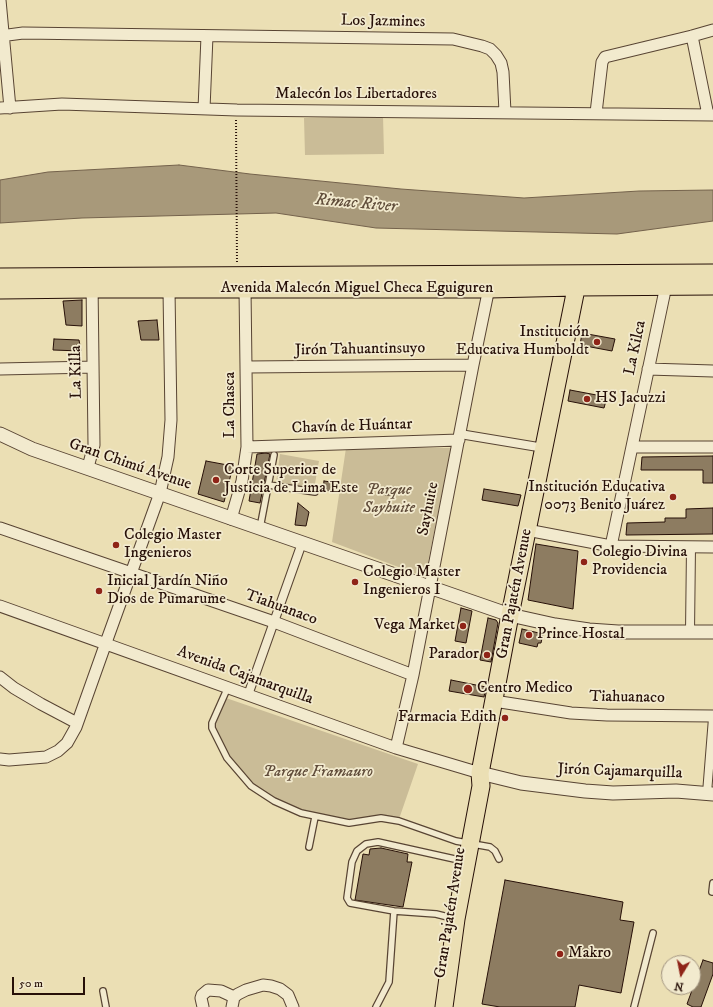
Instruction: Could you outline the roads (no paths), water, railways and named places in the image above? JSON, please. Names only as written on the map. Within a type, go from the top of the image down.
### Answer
[{"type":"main road","name":"Avenida Malecón Miguel Checa Eguiguren","points":[[0,290],[92,282],[491,282],[667,280],[713,273]]},
{"type":"main road","name":"Avenida Malecón Miguel Checa Eguiguren","points":[[0,277],[92,282],[169,290],[491,282]]},
{"type":"main road","name":"Avenida Malecón Miguel Checa Eguiguren","points":[[667,280],[713,286]]},
{"type":"main road","name":"Gran Pajatén Avenue","points":[[444,1007],[466,843],[481,786],[480,773],[510,615],[577,281]]},
{"type":"main road","name":"Gran Pajatén Avenue","points":[[436,1007],[448,917],[459,860],[466,843]]},
{"type":"street","points":[[0,0],[5,108]]},
{"type":"street","points":[[596,113],[602,62],[605,57],[713,30]]},
{"type":"street","name":"Los Jazmines","points":[[2,36],[23,33],[453,39],[470,42],[490,49],[501,63],[503,72],[505,112]]},
{"type":"street","points":[[204,109],[207,36]]},
{"type":"street","points":[[692,36],[710,115]]},
{"type":"street","name":"Malecón los Libertadores","points":[[5,108],[62,104],[237,110],[710,115]]},
{"type":"street","name":"La Kilca","points":[[611,546],[667,280]]},
{"type":"street","name":"La Killa","points":[[88,467],[94,445],[92,282]]},
{"type":"street","name":"Sayhuite","points":[[396,748],[431,588],[473,365],[491,282]]},
{"type":"street","name":"La Chasca","points":[[231,518],[242,481],[247,447],[245,289]]},
{"type":"street","points":[[0,759],[9,760],[46,757],[58,751],[67,743],[77,723],[132,572],[166,472],[170,440],[169,290]]},
{"type":"street","name":"Jirón Tahuantinsuyo","points":[[247,368],[473,365]]},
{"type":"street","points":[[0,369],[93,367]]},
{"type":"street","points":[[648,370],[713,371]]},
{"type":"street","name":"Gran Chimú Avenue","points":[[0,434],[32,449],[88,467],[260,529],[510,615],[555,626],[589,630],[618,632],[713,632]]},
{"type":"street","points":[[459,437],[544,448]]},
{"type":"street","name":"Chavín de Huántar","points":[[247,447],[459,437]]},
{"type":"street","points":[[632,447],[713,447]]},
{"type":"street","name":"Tiahuanaco","points":[[0,528],[132,572],[274,622],[413,675]]},
{"type":"street","points":[[527,530],[611,546],[713,547]]},
{"type":"street","points":[[248,695],[302,543]]},
{"type":"street","points":[[690,632],[691,547]]},
{"type":"street","name":"Avenida Cajamarquilla","points":[[0,606],[396,748],[480,773]]},
{"type":"street","points":[[0,677],[14,688],[77,723]]},
{"type":"street","name":"Tiahuanaco","points":[[494,701],[571,713],[713,717]]},
{"type":"street","points":[[710,793],[713,717]]},
{"type":"street","name":"Jirón Cajamarquilla","points":[[480,773],[521,783],[585,791],[613,793],[676,791],[710,793]]},
{"type":"street","points":[[203,1007],[201,998],[202,995],[208,990],[221,991],[230,1004],[238,994],[263,985],[280,989],[288,995],[293,1007]]},
{"type":"lane","points":[[260,529],[274,455]]},
{"type":"lane","points":[[269,484],[315,492]]},
{"type":"lane","points":[[228,687],[212,723],[212,728],[227,758],[251,786],[274,801],[301,813],[315,817],[354,823],[389,818],[456,841],[490,847],[495,851],[499,859]]},
{"type":"lane","points":[[309,847],[315,817]]},
{"type":"lane","points":[[448,917],[436,914],[394,911],[350,903],[347,898],[352,862],[357,851],[366,844],[378,842],[459,860]]},
{"type":"lane","points":[[712,892],[713,883]]},
{"type":"lane","points":[[376,1007],[389,982],[394,911]]},
{"type":"lane","points":[[634,1007],[653,933]]},
{"type":"lane","points":[[103,992],[106,1007]]},
{"type":"water","name":"Rimac River","points":[[179,165],[250,174],[401,189],[524,198],[639,191],[713,190],[713,221],[617,234],[376,228],[276,213],[82,218],[0,223],[0,180],[48,172]]},
{"type":"place","name":"Institución Educativa Humboldt","points":[[597,342]]},
{"type":"place","name":"HS Jacuzzi","points":[[587,399]]},
{"type":"place","name":"Corte Superior de Justicia de Lima Este","points":[[216,480]]},
{"type":"place","name":"Institución Educativa 0073 Benito Juárez","points":[[673,497]]},
{"type":"place","name":"Colegio Master Ingenieros","points":[[116,545]]},
{"type":"place","name":"Colegio Divina Providencia","points":[[584,562]]},
{"type":"place","name":"Colegio Master Ingenieros I","points":[[355,582]]},
{"type":"place","name":"Inicial Jardín Niño Dios de Pumarume","points":[[99,591]]},
{"type":"place","name":"Vega Market","points":[[463,626]]},
{"type":"place","name":"Prince Hostal","points":[[529,635]]},
{"type":"place","name":"Parador","points":[[487,655]]},
{"type":"place","name":"Centro Medico","points":[[468,689]]},
{"type":"place","name":"Farmacia Edith","points":[[505,718]]},
{"type":"place","name":"Makro","points":[[560,954]]},
{"type":"park label","name":"Parque Sayhuite","points":[[389,500]]},
{"type":"park label","name":"Parque Framauro","points":[[318,773]]}]
